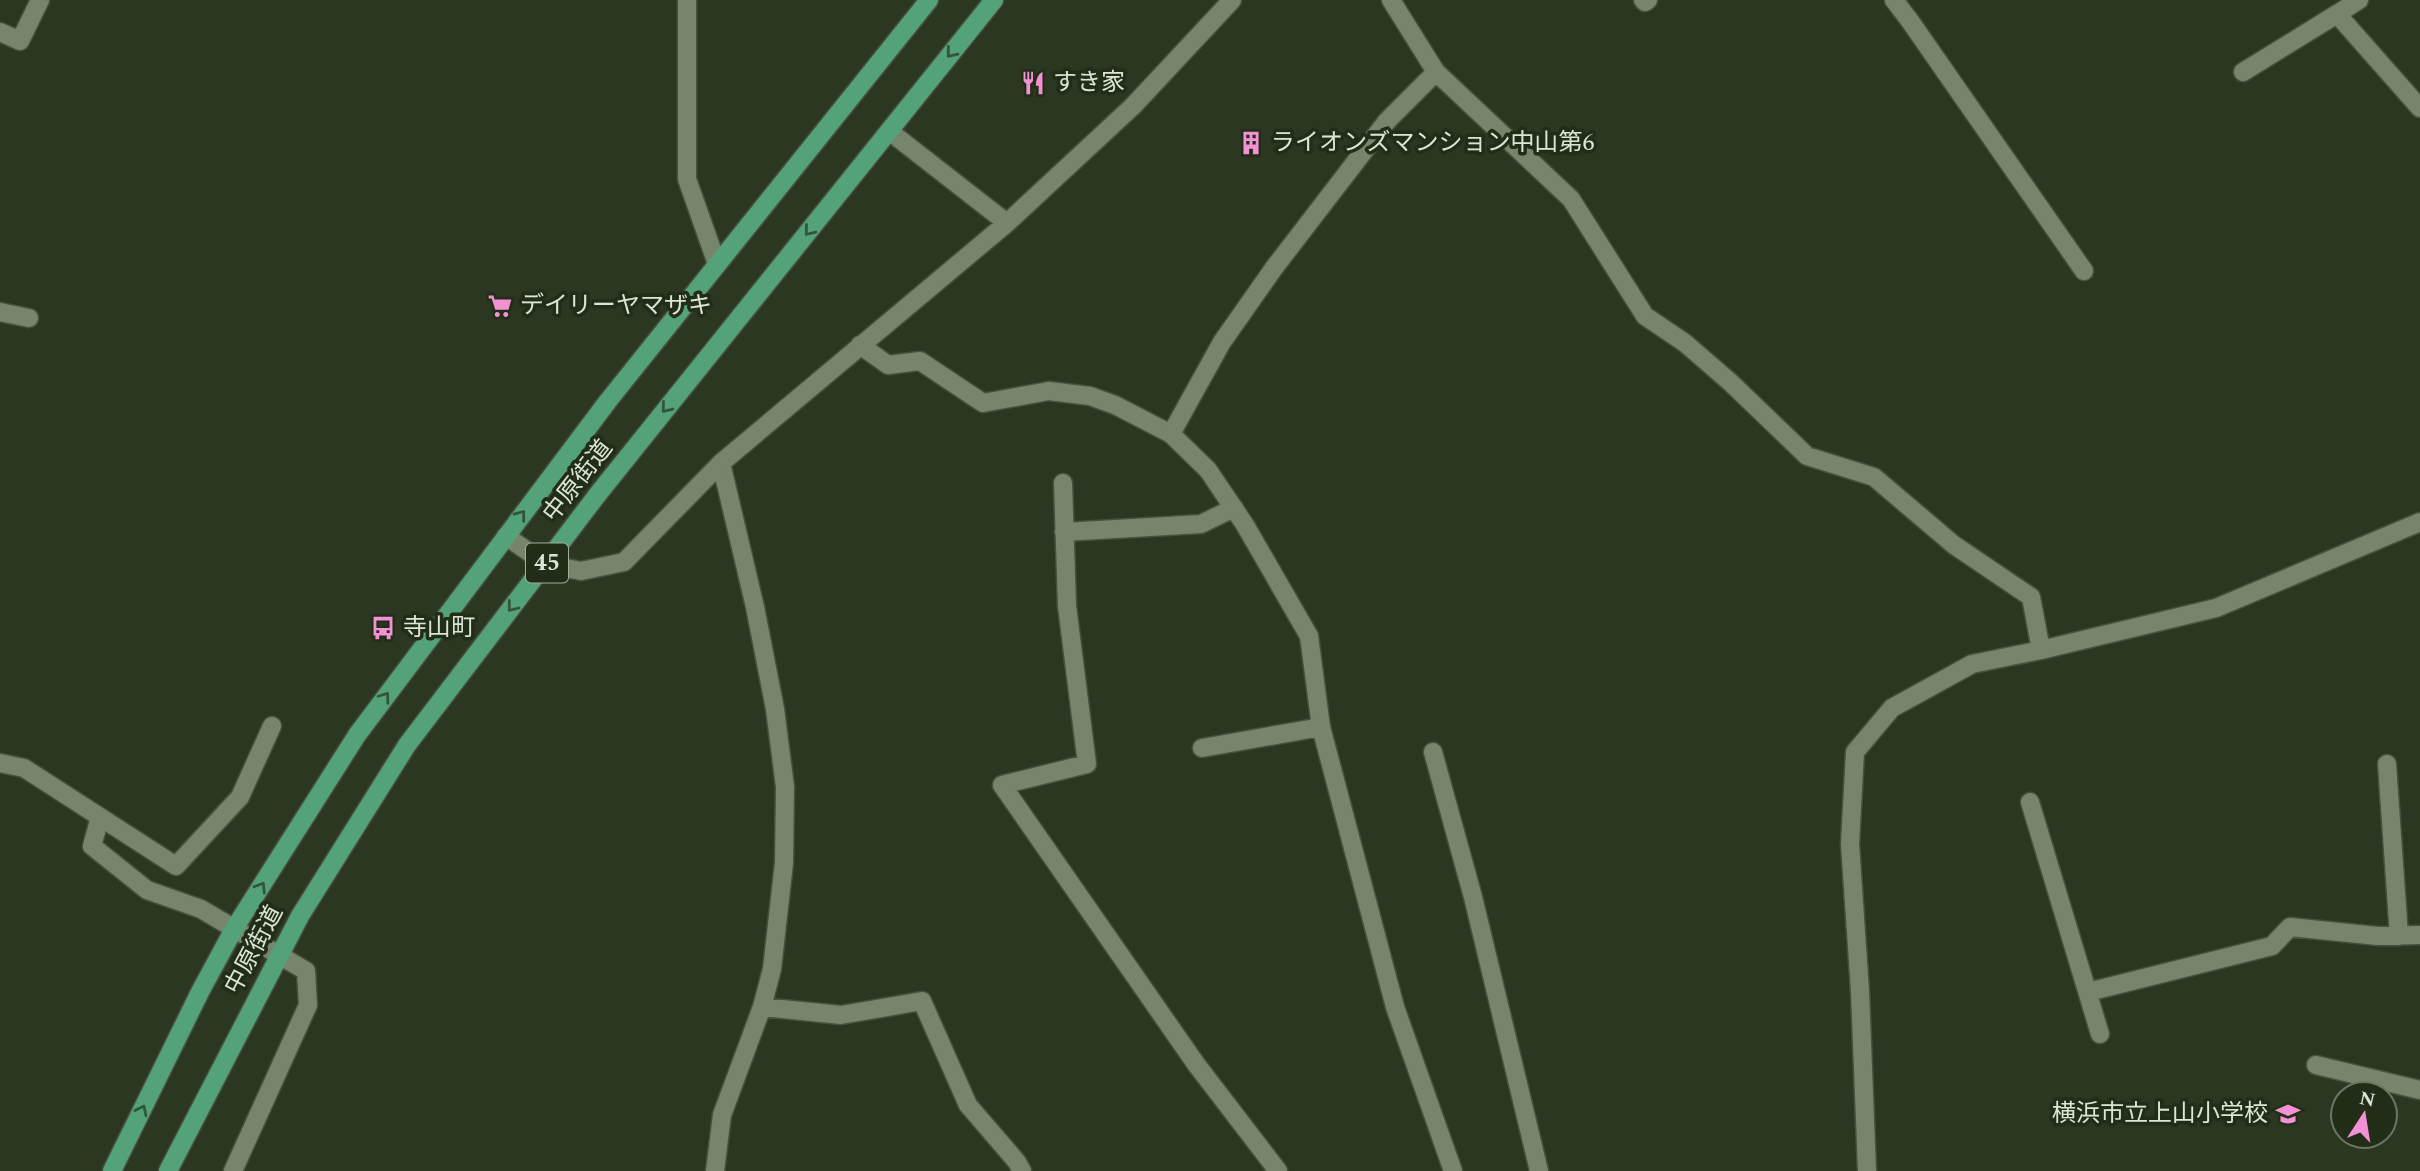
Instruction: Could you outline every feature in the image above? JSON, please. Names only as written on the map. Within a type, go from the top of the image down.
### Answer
[{"type":"main road","name":"中原街道","points":[[113,1171],[200,992],[234,929],[357,735],[608,401],[929,0]]},
{"type":"main road","name":"中原街道","points":[[168,1171],[300,916],[407,745],[598,494],[994,0]]},
{"type":"street","points":[[0,32],[20,41],[40,0]]},
{"type":"street","points":[[687,0],[687,179],[717,264]]},
{"type":"street","points":[[506,536],[546,564],[581,571],[624,562],[721,463],[1007,223],[1133,106],[1232,0]]},
{"type":"street","points":[[1391,0],[1436,72],[1571,199],[1644,316],[1685,343],[1807,456],[1874,477],[1954,545],[2031,597],[2041,650]]},
{"type":"street","points":[[1894,0],[2084,271]]},
{"type":"street","points":[[2243,72],[2359,0]]},
{"type":"street","points":[[2337,14],[2420,108]]},
{"type":"street","points":[[1171,434],[1222,342],[1275,268],[1387,121],[1436,72]]},
{"type":"street","points":[[889,131],[1007,223]]},
{"type":"street","points":[[0,312],[29,318]]},
{"type":"street","points":[[860,345],[888,365],[920,361],[983,403],[1049,391],[1090,396],[1115,405],[1171,434],[1208,470],[1234,508],[1309,636],[1321,727],[1395,1007],[1453,1171]]},
{"type":"street","points":[[715,1171],[722,1115],[762,1007],[772,969],[784,863],[785,787],[775,709],[755,607],[721,463]]},
{"type":"street","points":[[1063,483],[1067,606],[1087,764],[1002,785],[1196,1064],[1278,1171]]},
{"type":"street","points":[[1064,532],[1200,524],[1234,508]]},
{"type":"street","points":[[1867,1171],[1860,991],[1850,844],[1855,752],[1892,708],[1972,664],[2216,608],[2420,522]]},
{"type":"street","points":[[0,763],[24,768],[176,866],[240,797],[272,726]]},
{"type":"street","points":[[1202,748],[1321,727]]},
{"type":"street","points":[[1433,752],[1473,897],[1539,1171]]},
{"type":"street","points":[[2387,764],[2399,936]]},
{"type":"street","points":[[2030,802],[2100,1034]]},
{"type":"street","points":[[100,817],[92,846],[147,890],[201,909],[306,971],[308,1005],[233,1171]]},
{"type":"street","points":[[2088,992],[2272,946],[2290,927],[2378,936],[2420,935]]},
{"type":"street","points":[[762,1007],[841,1015],[922,1001],[968,1105],[1017,1161],[1022,1171]]},
{"type":"street","points":[[2316,1065],[2420,1090]]},
{"type":"place","name":"すき家","points":[[1033,83]]},
{"type":"place","name":"ライオンズマンション中山第6","points":[[1251,143]]},
{"type":"place","name":"デイリーヤマザキ","points":[[500,306]]},
{"type":"place","name":"寺山町","points":[[383,628]]},
{"type":"place","name":"横浜市立上山小学校","points":[[2288,1114]]}]
